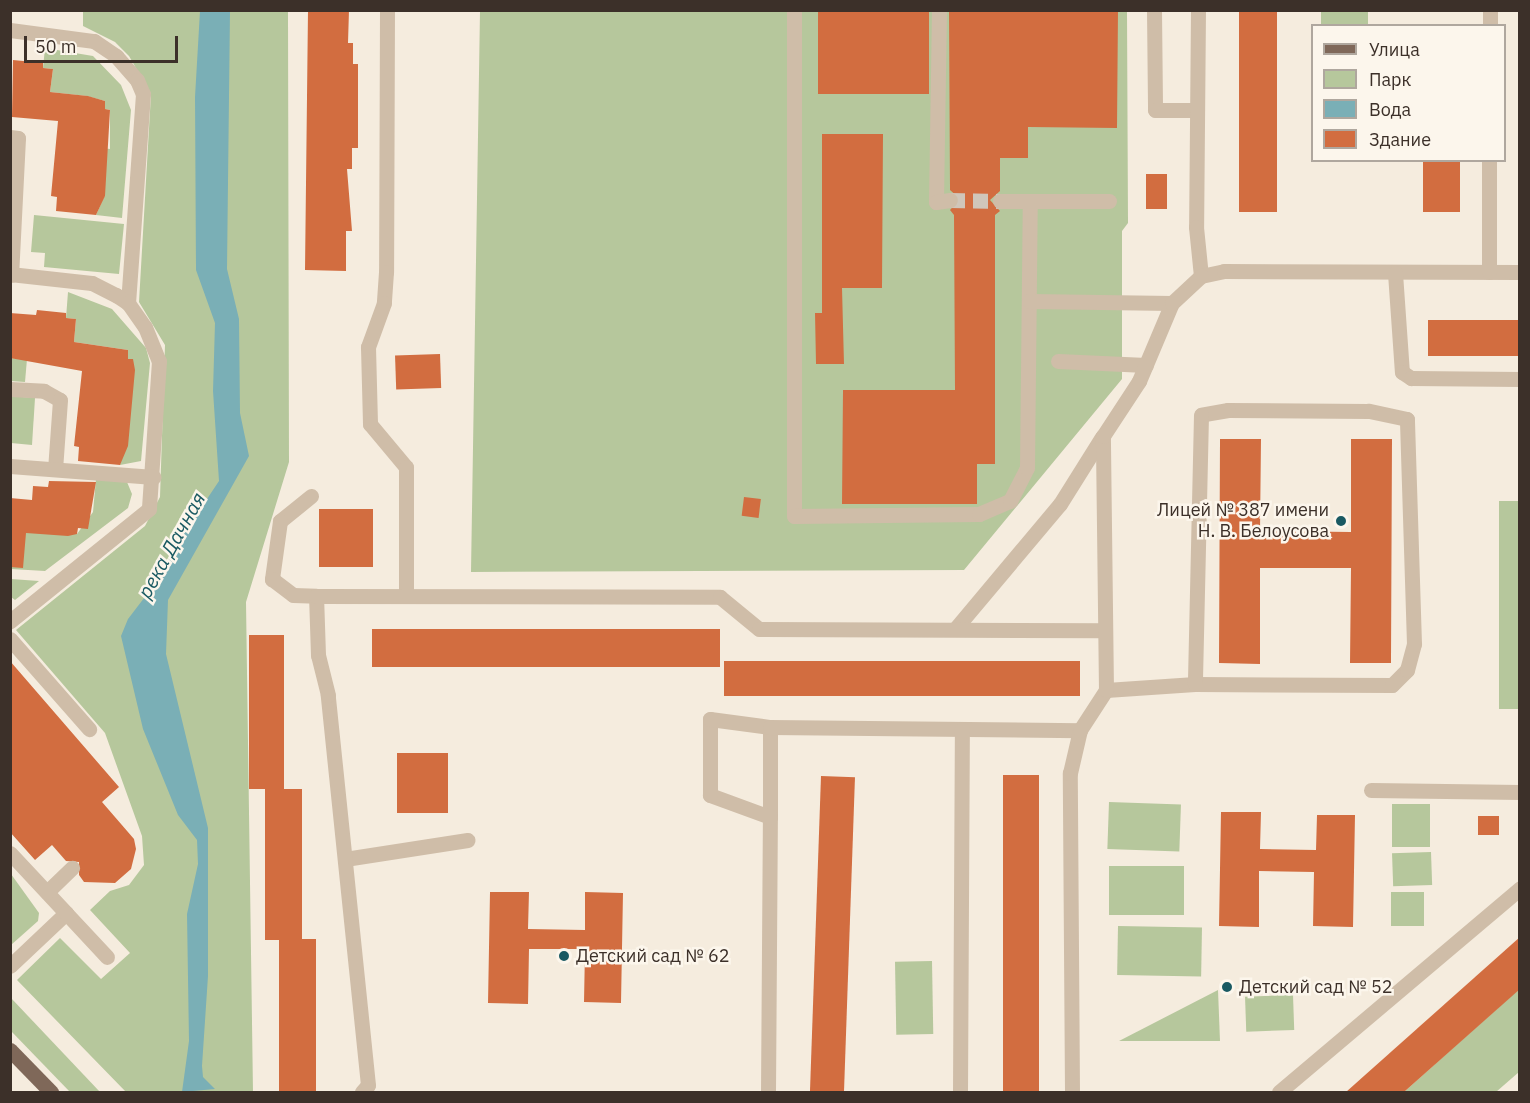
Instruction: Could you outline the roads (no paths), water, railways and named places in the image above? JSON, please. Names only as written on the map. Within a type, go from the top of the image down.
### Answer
[{"type":"main road","points":[[10,1050],[51,1092]]},
{"type":"lane","points":[[387,10],[386,272],[384,303],[368,347],[370,424],[406,467],[406,596]]},
{"type":"lane","points":[[794,10],[794,516],[979,514],[1010,501],[1027,468],[1030,201]]},
{"type":"lane","points":[[939,10],[936,202],[950,200]]},
{"type":"lane","points":[[1154,10],[1155,110],[1197,110]]},
{"type":"lane","points":[[1198,10],[1197,110],[1201,276]]},
{"type":"lane","points":[[10,30],[94,41],[116,56],[137,80],[143,94],[128,303]]},
{"type":"lane","points":[[10,137],[18,138],[11,274],[92,283],[128,303],[154,341],[159,361],[152,500],[141,518],[10,621]]},
{"type":"lane","points":[[1489,162],[1489,272]]},
{"type":"lane","points":[[1000,201],[1109,201]]},
{"type":"lane","points":[[955,629],[1060,504],[1146,365],[1172,303],[1201,276],[1224,272],[1520,272]]},
{"type":"lane","points":[[1395,273],[1402,372],[1411,378],[1520,379]]},
{"type":"lane","points":[[1029,301],[1172,303]]},
{"type":"lane","points":[[1058,362],[1146,365]]},
{"type":"lane","points":[[10,389],[44,391],[60,400],[55,469]]},
{"type":"lane","points":[[1106,690],[1195,684],[1392,685],[1407,670],[1414,644],[1407,419],[1368,411],[1228,410],[1201,415],[1195,684]]},
{"type":"lane","points":[[1072,1092],[1070,773],[1080,730],[1106,690],[1102,436]]},
{"type":"lane","points":[[10,466],[154,477]]},
{"type":"lane","points":[[311,496],[280,520],[272,579],[293,595],[720,597],[759,629],[1105,630]]},
{"type":"lane","points":[[316,596],[318,655],[328,695],[368,1085],[362,1092]]},
{"type":"lane","points":[[10,639],[89,729]]},
{"type":"lane","points":[[770,817],[710,795],[710,719],[770,727],[1080,730]]},
{"type":"lane","points":[[768,1092],[770,727]]},
{"type":"lane","points":[[960,1092],[962,729]]},
{"type":"lane","points":[[1371,790],[1520,792]]},
{"type":"lane","points":[[345,859],[468,840]]},
{"type":"lane","points":[[10,853],[107,957]]},
{"type":"lane","points":[[47,892],[72,868]]},
{"type":"lane","points":[[1279,1092],[1520,888]]},
{"type":"lane","points":[[10,966],[66,913]]},
{"type":"water","points":[[200,11],[230,11],[227,269],[239,319],[240,413],[249,456],[168,600],[166,654],[208,828],[208,976],[202,1066],[203,1077],[215,1089],[182,1092],[189,1041],[187,914],[198,864],[197,840],[178,815],[143,729],[121,636],[128,619],[164,572],[175,547],[219,481],[213,391],[215,323],[196,270],[195,97]]},
{"type":"tunnel","points":[[950,200],[1000,201]]},
{"type":"place","name":"Лицей № 387 имени Н. В. Белоусова","points":[[1341,521]]},
{"type":"place","name":"Детский сад № 62","points":[[564,956]]},
{"type":"place","name":"Детский сад № 52","points":[[1227,987]]},
{"type":"water label","name":"река Дачная","points":[[171,545]]}]
